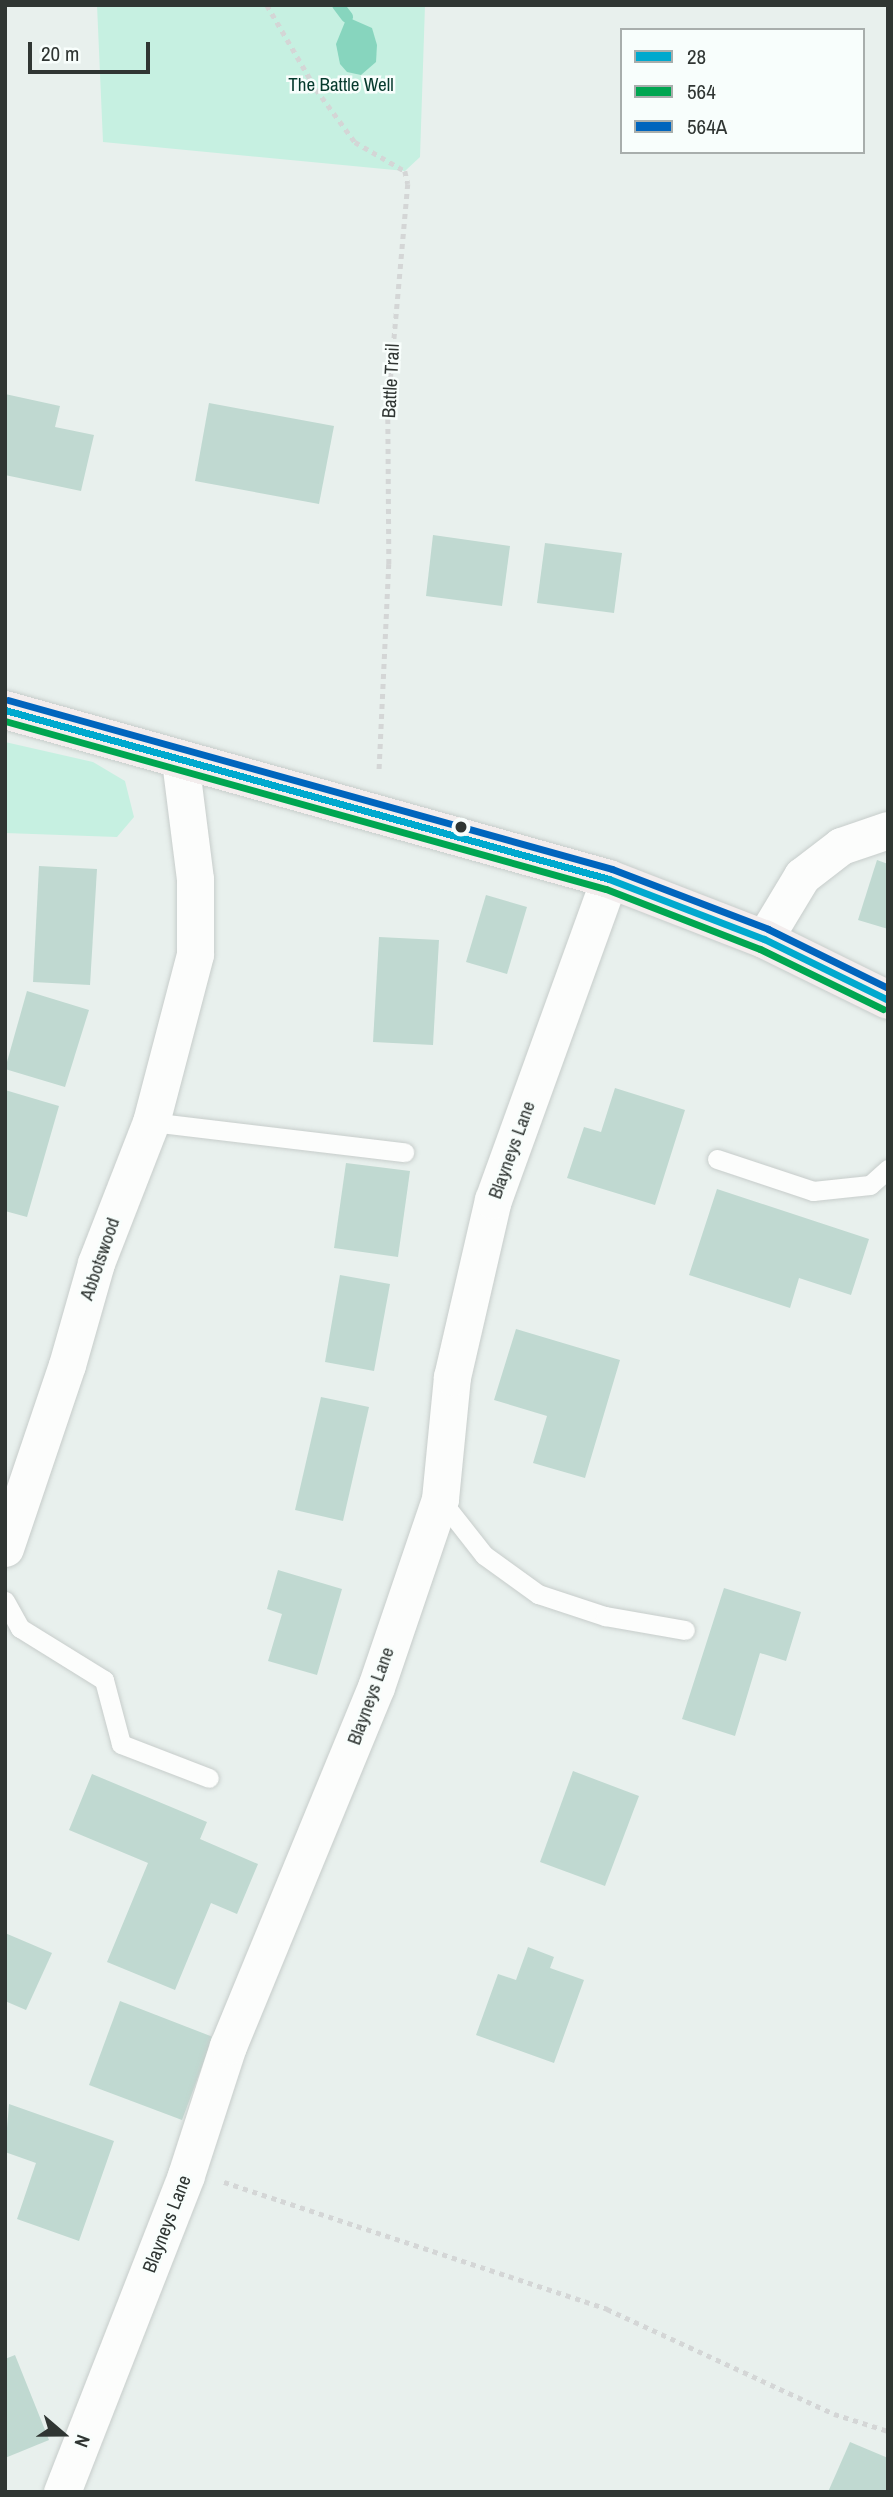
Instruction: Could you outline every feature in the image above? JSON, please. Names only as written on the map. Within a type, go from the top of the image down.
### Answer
[{"type":"main road","points":[[5,710],[609,879],[764,939],[888,1000]]},
{"type":"street","name":"Abbotswood","points":[[5,1548],[67,1366],[96,1263],[151,1122],[195,954],[195,879],[180,760]]},
{"type":"street","points":[[764,939],[802,876],[841,846],[888,830]]},
{"type":"street","name":"Blayneys Lane","points":[[62,2492],[186,2175],[228,2046],[376,1686],[440,1499],[452,1377],[493,1200],[609,879]]},
{"type":"lane","points":[[151,1122],[404,1152]]},
{"type":"lane","points":[[717,1159],[813,1191],[870,1185],[888,1169]]},
{"type":"lane","points":[[440,1499],[484,1555],[538,1594],[605,1616],[685,1630]]},
{"type":"lane","points":[[5,1601],[20,1628],[104,1680],[121,1745],[209,1778]]},
{"type":"path","name":"Battle Trail","points":[[267,5],[316,89],[355,142],[405,171],[408,184],[388,409],[389,565],[377,813]]},
{"type":"path","points":[[186,2175],[212,2176],[607,2309],[834,2414],[888,2431]]},
{"type":"green space","name":"The Battle Well","points":[[97,5],[425,5],[420,157],[405,171],[103,142]]},
{"type":"green space","points":[[5,742],[93,762],[125,781],[134,817],[117,837],[5,833]]},
{"type":"shaded area","points":[[347,17],[372,28],[377,45],[376,62],[361,75],[347,72],[340,64],[336,44]]},
{"type":"building","points":[[5,394],[60,406],[55,427],[94,435],[81,491],[5,475]]},
{"type":"building","points":[[209,403],[334,426],[319,504],[195,481]]},
{"type":"building","points":[[433,535],[510,546],[502,606],[426,596]]},
{"type":"building","points":[[545,543],[622,553],[614,613],[537,603]]},
{"type":"building","points":[[877,860],[888,864],[888,929],[858,920]]},
{"type":"building","points":[[39,866],[97,869],[90,985],[33,982]]},
{"type":"building","points":[[486,895],[527,907],[507,974],[466,962]]},
{"type":"building","points":[[379,937],[439,940],[433,1045],[373,1042]]},
{"type":"building","points":[[27,991],[89,1010],[65,1087],[5,1069]]},
{"type":"building","points":[[615,1088],[685,1110],[655,1205],[567,1178],[584,1127],[601,1132]]},
{"type":"building","points":[[5,1090],[59,1106],[27,1217],[5,1211]]},
{"type":"building","points":[[346,1163],[410,1171],[398,1257],[334,1248]]},
{"type":"building","points":[[717,1189],[869,1239],[851,1295],[799,1278],[790,1308],[689,1275]]},
{"type":"building","points":[[340,1275],[390,1284],[374,1371],[325,1362]]},
{"type":"building","points":[[516,1329],[620,1360],[585,1478],[533,1463],[547,1416],[494,1400]]},
{"type":"building","points":[[321,1397],[369,1407],[343,1521],[295,1510]]},
{"type":"building","points":[[278,1570],[342,1589],[317,1675],[268,1661],[282,1614],[267,1609]]},
{"type":"building","points":[[724,1588],[801,1612],[786,1661],[760,1653],[735,1736],[682,1719]]},
{"type":"building","points":[[573,1771],[639,1796],[605,1886],[540,1862]]},
{"type":"building","points":[[92,1774],[207,1822],[200,1839],[258,1864],[237,1914],[211,1903],[175,1990],[107,1962],[148,1863],[69,1830]]},
{"type":"building","points":[[5,1933],[52,1953],[26,2010],[5,2001]]},
{"type":"building","points":[[528,1947],[554,1957],[550,1968],[584,1980],[554,2063],[476,2035],[498,1974],[516,1980]]},
{"type":"building","points":[[120,2001],[213,2037],[182,2120],[89,2085]]},
{"type":"building","points":[[9,2104],[114,2141],[79,2241],[17,2219],[36,2163],[5,2152]]},
{"type":"building","points":[[15,2355],[49,2440],[5,2458],[5,2359]]},
{"type":"building","points":[[850,2442],[888,2458],[888,2492],[828,2492]]},
{"type":"waterway","points":[[338,5],[347,17]]},
{"type":"transit line","name":"564A","points":[[8,700],[612,869],[768,929],[888,988]]},
{"type":"transit line","name":"28","points":[[5,710],[609,879],[764,939],[888,1000]]},
{"type":"transit line","name":"564","points":[[5,721],[606,889],[760,949],[883,1009]]}]
